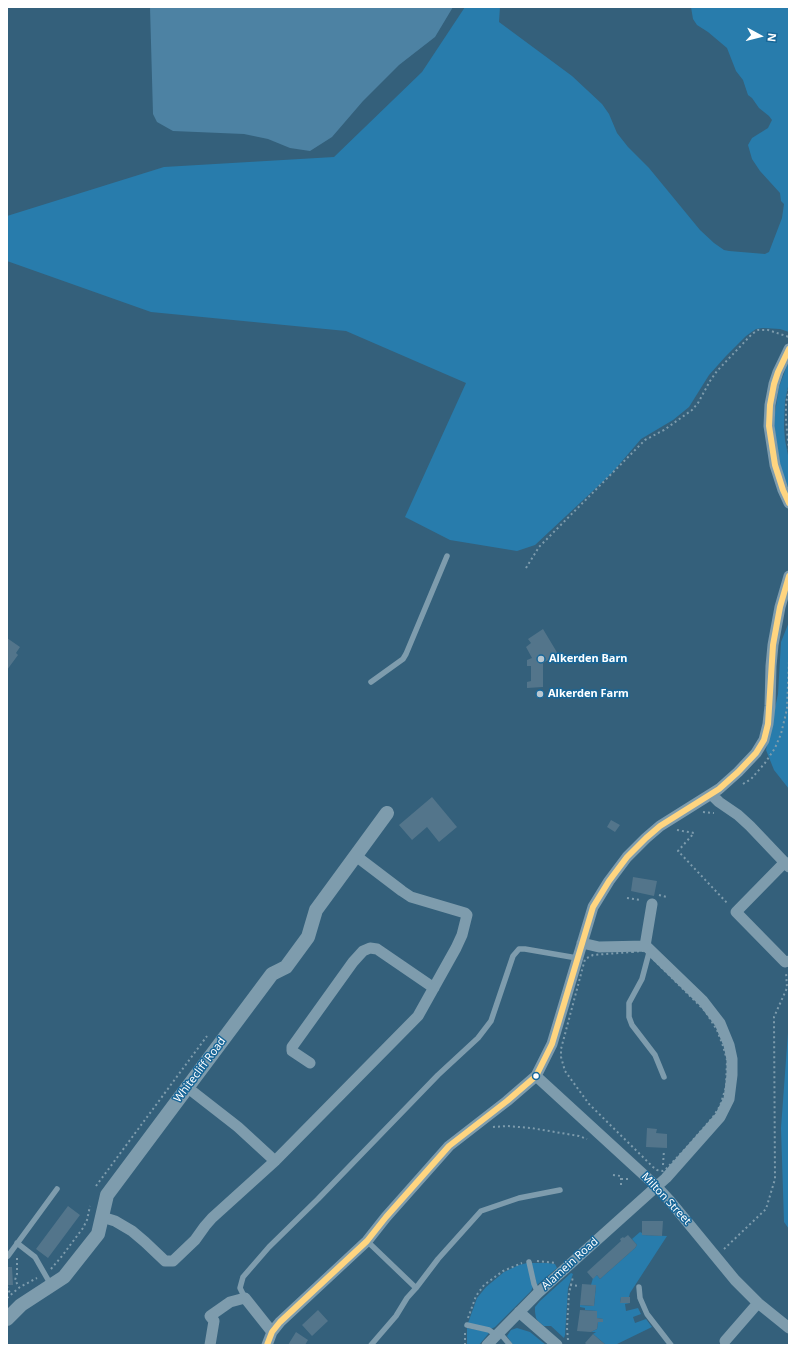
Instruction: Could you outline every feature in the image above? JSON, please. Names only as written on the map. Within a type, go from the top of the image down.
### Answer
[{"type":"street","points":[[789,349],[774,384],[770,404],[769,426],[775,465],[789,503]]},
{"type":"street","points":[[267,1345],[272,1332],[289,1313],[367,1241],[386,1217],[449,1146],[507,1101],[536,1076],[552,1046],[593,907],[609,881],[640,842],[660,826],[711,794],[738,772],[752,758],[759,748],[765,735],[770,706],[773,645],[780,608],[789,576]]},
{"type":"street","points":[[711,794],[750,826],[787,864],[736,912],[787,962]]},
{"type":"street","name":"Whitecliff Road","points":[[7,1319],[21,1305],[64,1277],[98,1234],[107,1195],[272,974],[286,967],[308,937],[316,910],[387,813]]},
{"type":"street","points":[[102,1217],[115,1221],[124,1226],[166,1261],[171,1261],[195,1240],[204,1226],[212,1218],[275,1161],[418,1016],[456,948],[462,935],[467,915],[465,912],[414,898],[406,894],[356,856]]},
{"type":"street","points":[[582,942],[600,947],[647,948],[652,904]]},
{"type":"street","points":[[310,1063],[292,1051],[292,1047],[353,962],[363,951],[370,948],[377,949],[434,988]]},
{"type":"street","name":"Alamein Road","points":[[487,1345],[538,1293],[679,1164],[723,1113],[729,1099],[732,1071],[729,1045],[724,1030],[703,1001],[647,948]]},
{"type":"street","name":"Milton Street","points":[[536,1076],[656,1186],[735,1280],[789,1328]]},
{"type":"street","points":[[188,1088],[238,1127],[275,1161]]},
{"type":"street","points":[[210,1345],[214,1321],[210,1316],[230,1302],[245,1298],[272,1332]]},
{"type":"street","points":[[725,1341],[758,1302]]},
{"type":"street","points":[[519,1312],[561,1343]]},
{"type":"lane","points":[[371,682],[403,659],[447,556]]},
{"type":"lane","points":[[647,948],[642,979],[629,1003],[629,1017],[638,1034],[655,1055],[664,1077]]},
{"type":"lane","points":[[245,1298],[240,1288],[243,1277],[269,1247],[318,1199],[438,1075],[478,1038],[491,1021],[513,956],[519,950],[526,949],[577,958]]},
{"type":"lane","points":[[8,1256],[57,1189]]},
{"type":"lane","points":[[371,1345],[396,1316],[407,1298],[438,1259],[481,1211],[519,1198],[560,1190]]},
{"type":"lane","points":[[367,1241],[416,1288]]},
{"type":"lane","points":[[17,1243],[35,1257],[52,1285]]},
{"type":"lane","points":[[529,1262],[534,1284],[538,1293]]},
{"type":"lane","points":[[639,1287],[640,1298],[647,1314],[671,1345]]},
{"type":"lane","points":[[466,1325],[489,1330],[498,1334],[510,1345]]},
{"type":"path","points":[[526,568],[539,547],[645,440],[682,419],[692,410],[698,403],[717,370],[752,334],[758,330],[768,330],[789,338]]},
{"type":"path","points":[[789,389],[786,417],[789,451]]},
{"type":"path","points":[[673,830],[694,833],[678,852],[736,912]]},
{"type":"path","points":[[659,893],[659,895],[667,897]]},
{"type":"path","points":[[715,1257],[766,1209],[775,1179],[774,1017],[787,988],[787,962]]},
{"type":"path","points":[[664,1150],[663,1164],[666,1169]]},
{"type":"path","points":[[613,1175],[621,1175],[621,1186]]},
{"type":"path","points":[[621,1179],[634,1178]]},
{"type":"path","points":[[12,1250],[17,1254],[17,1275],[15,1280],[19,1287]]},
{"type":"path","points":[[465,1345],[466,1325],[474,1300],[484,1285],[496,1275],[509,1267],[529,1262],[556,1262],[560,1266]]},
{"type":"path","points":[[561,1343],[568,1344],[566,1332],[570,1285],[575,1273]]},
{"type":"path","points":[[570,1285],[580,1286]]},
{"type":"path","points":[[7,1286],[11,1294]]},
{"type":"shaded area","points":[[150,7],[453,7],[435,37],[399,65],[363,101],[332,137],[310,151],[290,148],[268,139],[244,134],[173,131],[157,122],[153,114]]},
{"type":"shaded area","points":[[465,7],[500,7],[499,22],[572,76],[602,104],[609,114],[617,133],[628,147],[649,168],[700,230],[714,243],[724,250],[765,254],[769,252],[782,218],[784,204],[781,201],[780,193],[760,171],[752,159],[748,145],[752,138],[768,128],[772,120],[748,95],[743,80],[736,71],[727,48],[697,25],[693,19],[691,7],[789,7],[789,332],[780,329],[763,328],[756,329],[746,336],[709,375],[689,407],[673,420],[641,439],[611,474],[535,545],[517,551],[450,540],[405,517],[466,383],[346,331],[151,312],[7,261],[7,216],[164,167],[334,157],[422,72]]},
{"type":"shaded area","points":[[789,360],[789,382],[785,401],[784,427],[789,460],[789,490],[782,473],[774,434],[774,419],[779,387]]},
{"type":"shaded area","points":[[789,622],[789,789],[774,770],[766,750],[778,694],[781,642]]},
{"type":"shaded area","points":[[789,1019],[789,1229],[784,1222],[781,1128]]},
{"type":"shaded area","points":[[640,1232],[642,1235],[667,1236],[630,1293],[629,1297],[621,1297],[620,1303],[630,1303],[625,1304],[626,1311],[638,1308],[641,1314],[633,1317],[635,1323],[646,1319],[652,1327],[615,1345],[606,1345],[593,1334],[596,1332],[591,1332],[597,1329],[598,1322],[603,1322],[603,1319],[597,1318],[597,1311],[585,1310],[585,1308],[580,1307],[580,1305],[594,1306],[596,1285],[591,1285],[593,1278],[597,1275],[600,1279],[635,1248],[637,1245],[632,1239]]},
{"type":"shaded area","points":[[527,1263],[533,1287],[531,1291],[495,1327],[491,1329],[468,1323],[477,1298],[486,1287],[504,1272]]},
{"type":"shaded area","points":[[531,1263],[555,1264],[557,1268],[537,1285]]},
{"type":"shaded area","points":[[571,1273],[573,1274],[568,1288],[564,1338],[551,1326],[544,1326],[538,1321],[536,1318],[535,1307]]},
{"type":"shaded area","points":[[467,1328],[489,1333],[479,1345],[467,1345]]},
{"type":"shaded area","points":[[517,1328],[530,1332],[546,1345],[513,1345],[507,1336],[511,1330]]},
{"type":"building","name":"Alkerden Barn","points":[[543,629],[558,654],[543,663],[543,687],[527,688],[527,682],[531,681],[531,666],[527,666],[527,660],[532,658],[526,647],[531,643],[528,639]]},
{"type":"building","points":[[7,638],[20,647],[16,653],[18,655],[7,670]]},
{"type":"building","points":[[432,797],[457,827],[439,842],[427,827],[412,840],[399,825]]},
{"type":"building","points":[[611,820],[620,825],[615,832],[607,827]]},
{"type":"building","points":[[633,877],[657,881],[654,896],[631,891]]},
{"type":"building","points":[[647,1128],[657,1129],[656,1133],[667,1134],[667,1148],[646,1147]]},
{"type":"building","points":[[68,1206],[80,1215],[48,1258],[36,1249]]},
{"type":"building","points":[[642,1221],[663,1221],[662,1236],[642,1235]]},
{"type":"building","points":[[628,1235],[637,1245],[635,1248],[600,1279],[597,1275],[593,1279],[587,1272],[621,1241],[620,1239]]},
{"type":"building","points":[[7,1267],[12,1267],[13,1285],[7,1285]]},
{"type":"building","points":[[582,1284],[596,1285],[594,1306],[580,1305]]},
{"type":"building","points":[[621,1297],[630,1297],[630,1303],[620,1303]]},
{"type":"building","points":[[318,1310],[328,1321],[312,1336],[302,1325]]},
{"type":"building","points":[[580,1310],[597,1311],[597,1318],[603,1319],[603,1322],[598,1322],[597,1329],[591,1332],[577,1331]]},
{"type":"building","points":[[296,1332],[308,1340],[305,1345],[288,1345]]},
{"type":"building","points":[[593,1334],[606,1345],[587,1345],[585,1343]]},
{"type":"transit line","points":[[789,349],[774,384],[770,405],[769,426],[775,465],[789,503]]},
{"type":"transit line","points":[[267,1345],[272,1332],[280,1322],[367,1241],[386,1217],[449,1146],[507,1101],[536,1076],[552,1044],[593,907],[609,881],[627,857],[646,838],[660,826],[719,789],[756,753],[764,740],[768,724],[773,645],[780,607],[789,576]]},
{"type":"place","name":"Alkerden Barn","points":[[541,659]]},
{"type":"place","name":"Alkerden Farm","points":[[540,694]]}]
